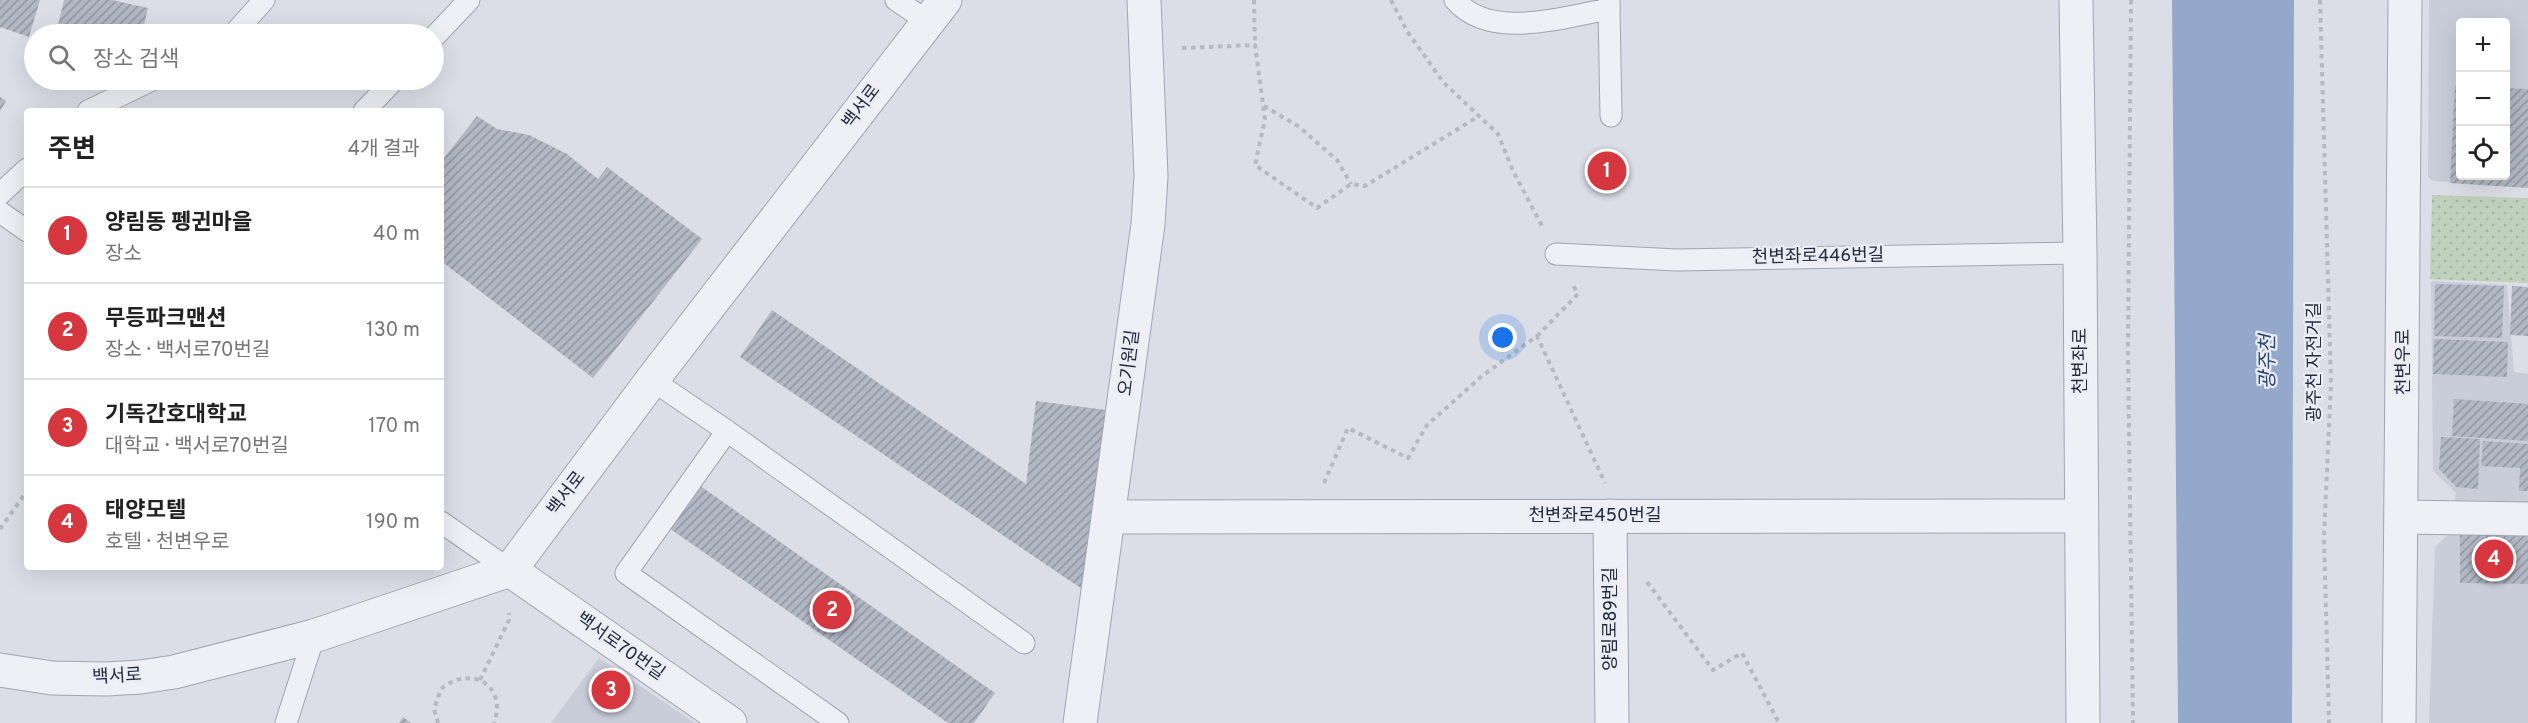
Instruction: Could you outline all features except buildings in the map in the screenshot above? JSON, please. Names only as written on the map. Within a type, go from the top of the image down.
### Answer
[{"type":"street","name":"오기원길","points":[[1080,723],[1148,224],[1151,176],[1143,0]]},
{"type":"street","name":"천변좌로","points":[[2076,0],[2083,723]]},
{"type":"street","name":"천변우로","points":[[2399,723],[2405,0]]},
{"type":"street","name":"백서로","points":[[0,670],[52,678],[141,677],[208,664],[314,636],[510,570],[652,380],[936,11]]},
{"type":"street","name":"양림로89번길","points":[[1610,516],[1612,723]]},
{"type":"street","name":"천변좌로450번길","points":[[1109,517],[2081,516]]},
{"type":"street","points":[[2402,517],[2528,519]]},
{"type":"street","name":"백서로70번길","points":[[510,570],[730,723]]},
{"type":"lane","points":[[243,24],[264,0]]},
{"type":"lane","points":[[444,26],[469,0]]},
{"type":"lane","points":[[896,0],[936,11]]},
{"type":"lane","points":[[1455,0],[1465,12],[1491,20],[1522,25],[1609,5],[1611,116]]},
{"type":"lane","points":[[94,108],[131,90]]},
{"type":"lane","points":[[367,108],[384,90]]},
{"type":"lane","points":[[0,194],[24,172]]},
{"type":"lane","points":[[0,212],[24,229]]},
{"type":"lane","name":"천변좌로446번길","points":[[1556,254],[1677,260],[2080,253]]},
{"type":"lane","points":[[652,380],[1024,643]]},
{"type":"lane","points":[[727,431],[626,573],[838,723]]},
{"type":"lane","points":[[444,524],[510,570]]},
{"type":"lane","points":[[286,723],[314,636]]},
{"type":"path","points":[[1254,0],[1255,45],[1265,119],[1255,165],[1317,208],[1351,184],[1365,186],[1479,116]]},
{"type":"path","points":[[1316,517],[1324,480],[1348,428],[1408,458],[1427,425],[1482,376],[1537,336],[1578,294],[1513,171],[1498,134],[1443,82],[1407,32],[1391,0]]},
{"type":"path","points":[[2131,0],[2128,352],[2133,723]]},
{"type":"path","name":"광주천 자전거길","points":[[2320,0],[2331,382],[2324,536],[2330,723]]},
{"type":"path","points":[[1145,50],[1255,45]]},
{"type":"path","points":[[1263,105],[1298,126],[1337,160],[1351,184]]},
{"type":"path","points":[[1537,336],[1607,486],[1610,516]]},
{"type":"path","points":[[0,529],[24,495]]},
{"type":"path","points":[[480,680],[509,621],[510,570]]},
{"type":"path","points":[[1645,579],[1713,670],[1742,653],[1779,723]]},
{"type":"path","points":[[438,723],[434,709],[441,689],[459,678],[470,677],[488,686],[497,704],[494,723]]},
{"type":"shaded area","points":[[2429,0],[2528,0],[2528,187],[2433,181],[2428,177]]},
{"type":"shaded area","points":[[2431,281],[2507,285],[2514,372],[2528,374],[2528,723],[2429,723],[2435,547],[2449,534],[2456,493],[2433,471]]},
{"type":"shaded area","points":[[599,658],[695,723],[551,723]]},
{"type":"green space","points":[[2432,195],[2528,198],[2528,283],[2430,279]]},
{"type":"water","name":"광주천","points":[[2172,0],[2294,0],[2292,723],[2178,723]]},
{"type":"place","name":"양림동 펭귄마을","points":[[1607,171]]},
{"type":"place","name":"태양모텔","points":[[2494,559]]},
{"type":"place","name":"무등파크맨션","points":[[832,610]]},
{"type":"place","name":"기독간호대학교","points":[[611,690]]}]
